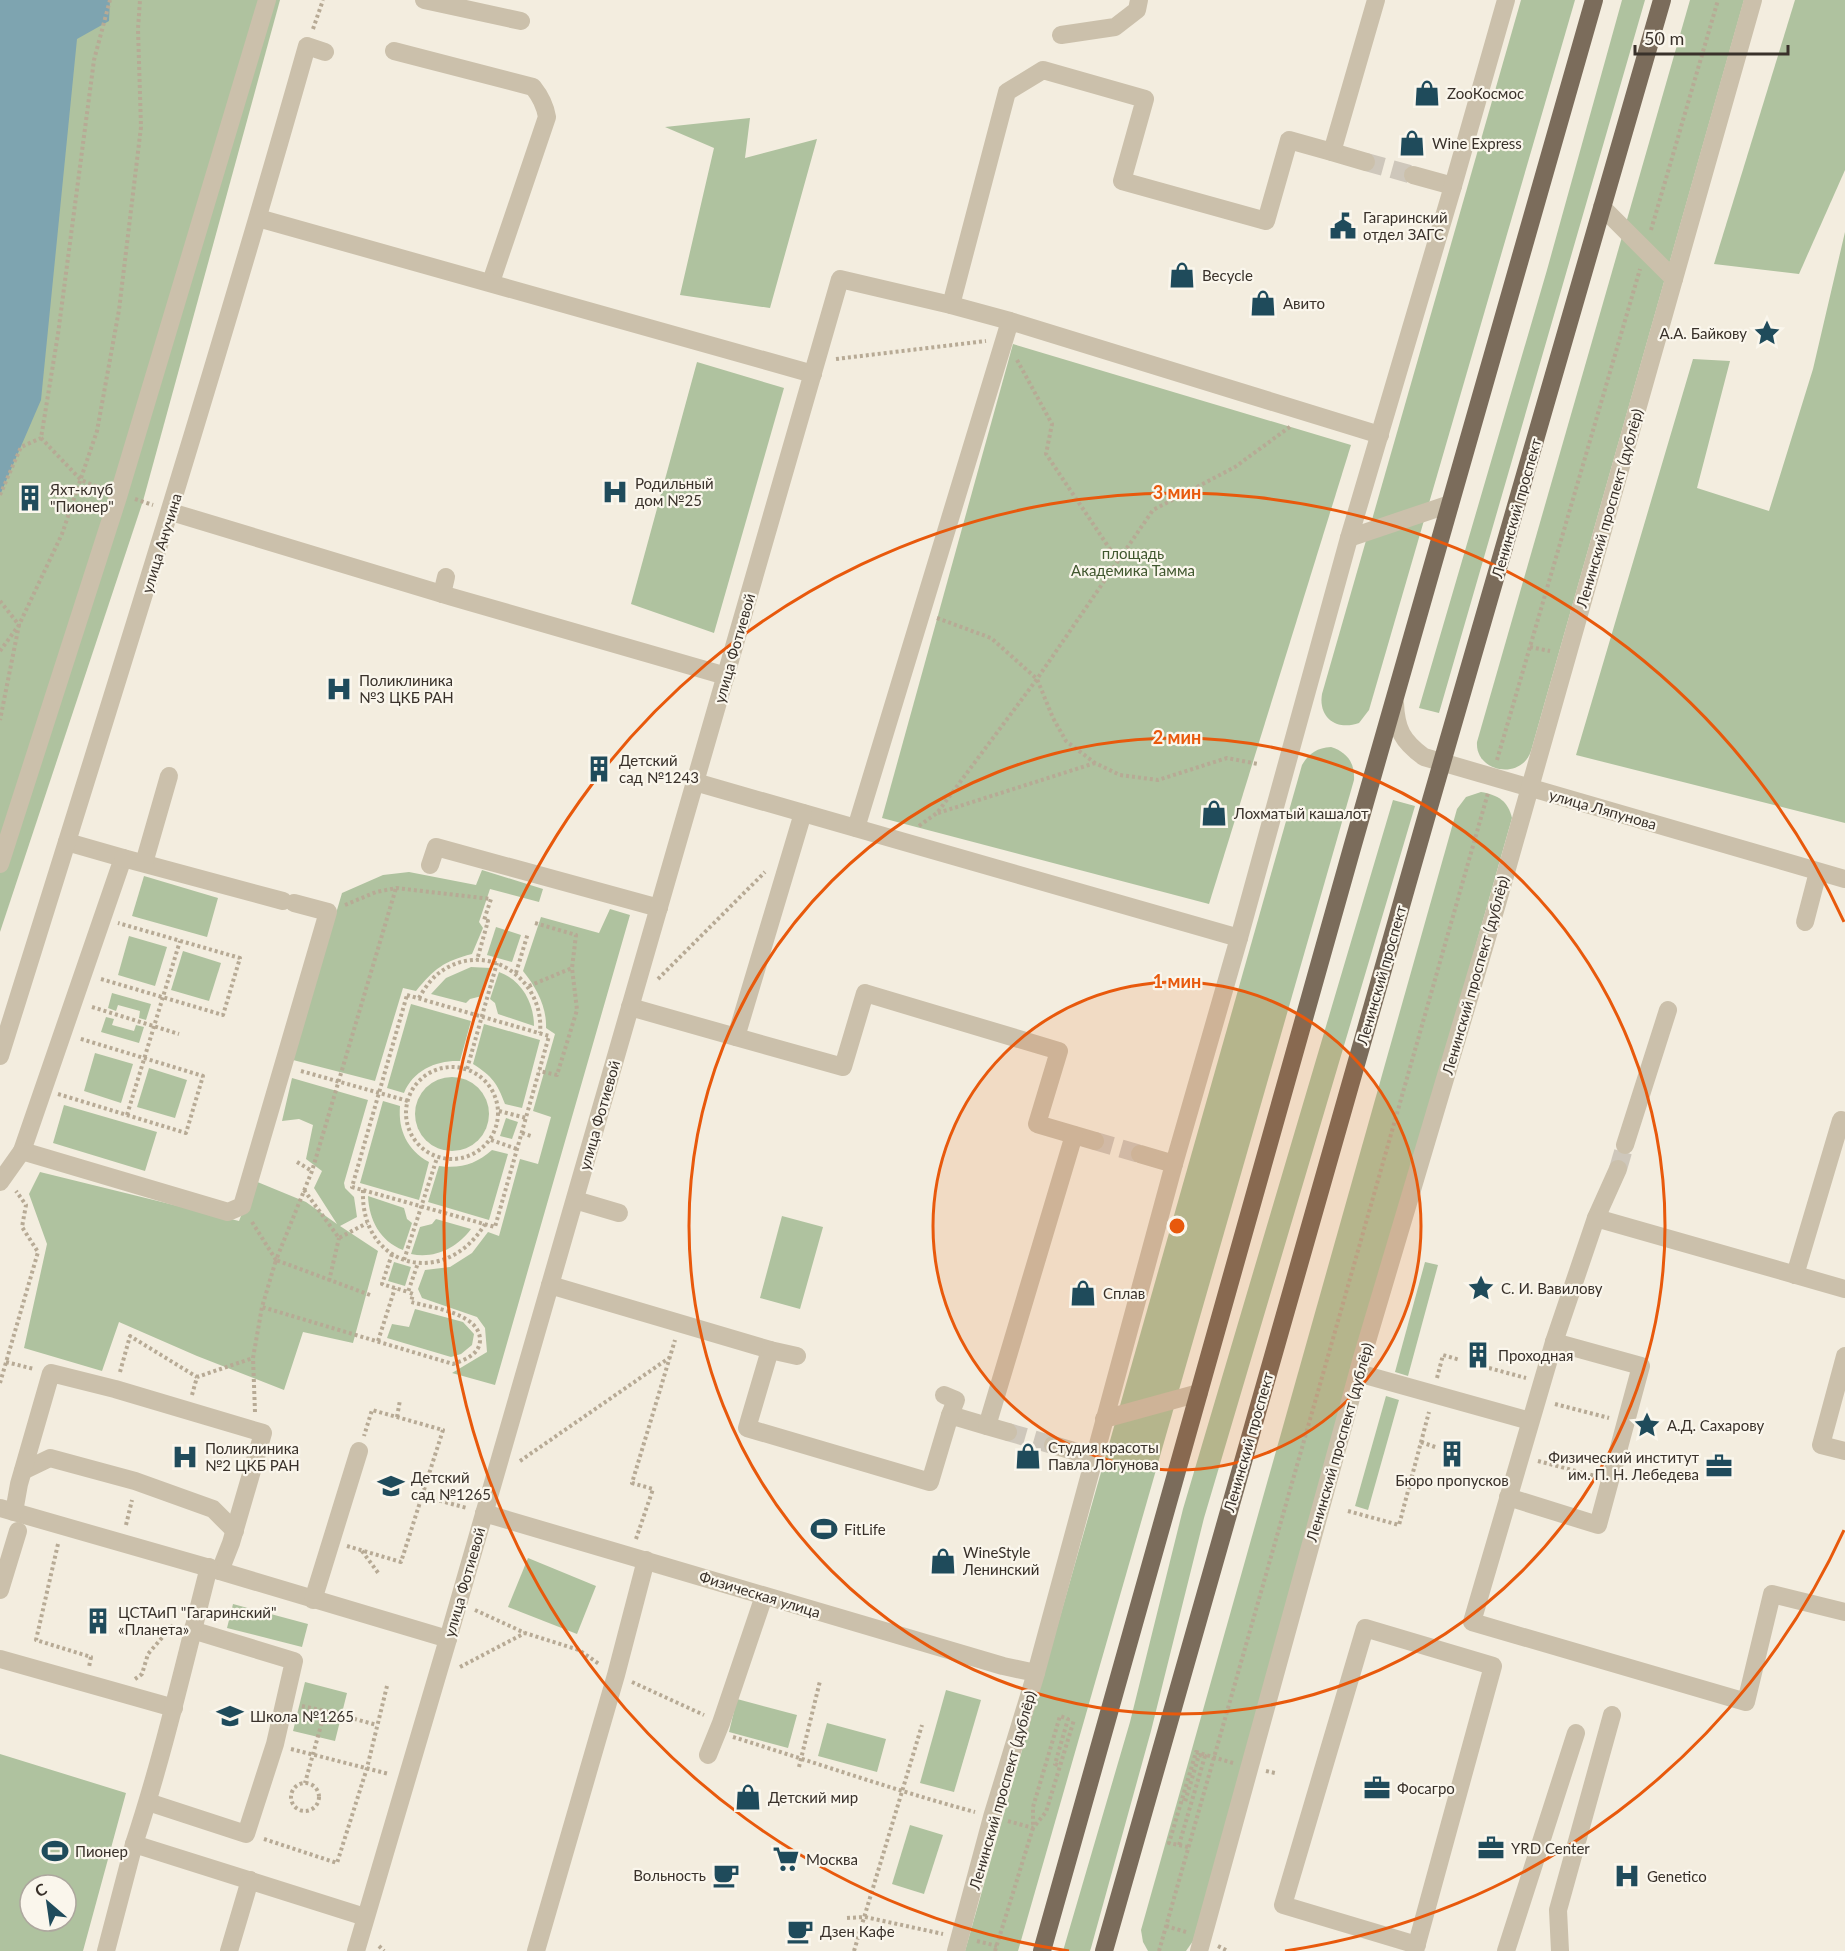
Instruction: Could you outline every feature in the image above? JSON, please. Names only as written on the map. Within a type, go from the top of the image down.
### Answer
[{"type":"main road","points":[[1042,1951],[1594,0]]},
{"type":"main road","name":"Ленинский проспект","points":[[1104,1951],[1442,761],[1662,0]]},
{"type":"street","points":[[0,864],[118,496],[267,0]]},
{"type":"street","points":[[424,0],[521,21]]},
{"type":"street","points":[[1061,34],[1115,27],[1137,10],[1139,0]]},
{"type":"street","points":[[1332,152],[1376,0]]},
{"type":"street","name":"Ленинский проспект (дублёр)","points":[[958,1944],[992,1817],[1036,1673],[1174,1164],[1349,538],[1506,0]]},
{"type":"street","name":"Ленинский проспект (дублёр)","points":[[1199,1951],[1358,1372],[1530,788],[1753,0]]},
{"type":"street","points":[[307,46],[325,52]]},
{"type":"street","name":"улица Анучина","points":[[0,1056],[171,512],[307,46]]},
{"type":"street","points":[[394,51],[533,87],[541,96],[546,107],[547,117],[491,282]]},
{"type":"street","points":[[1366,162],[1289,140],[1266,221],[1122,181],[1145,99],[1043,70],[1007,92],[951,304],[1008,330],[1380,435]]},
{"type":"street","points":[[1413,175],[1453,186]]},
{"type":"street","points":[[1602,207],[1674,279]]},
{"type":"street","points":[[258,218],[813,374]]},
{"type":"street","name":"улица Фотиевой","points":[[356,1951],[448,1640],[476,1511],[494,1479],[840,279],[951,304]]},
{"type":"street","points":[[856,828],[1008,330]]},
{"type":"street","points":[[1349,538],[1450,504]]},
{"type":"street","points":[[171,512],[444,586],[726,676]]},
{"type":"street","name":"улица Ляпунова","points":[[1395,703],[1396,720],[1401,735],[1424,757],[1845,879]]},
{"type":"street","points":[[144,863],[169,776]]},
{"type":"street","points":[[695,782],[1239,938]]},
{"type":"street","points":[[736,1037],[803,813]]},
{"type":"street","points":[[22,1151],[228,1212],[242,1206],[328,912],[67,842]]},
{"type":"street","points":[[430,865],[436,847],[659,908]]},
{"type":"street","points":[[3,1180],[22,1151],[123,858]]},
{"type":"street","points":[[1804,922],[1818,872]]},
{"type":"street","points":[[630,1007],[843,1067],[865,993],[1059,1051],[1037,1124],[1095,1141]]},
{"type":"street","points":[[1625,1145],[1668,1010]]},
{"type":"street","points":[[1795,1275],[1841,1120],[1845,1121]]},
{"type":"street","points":[[987,1426],[1074,1135]]},
{"type":"street","points":[[1140,1154],[1174,1164]]},
{"type":"street","points":[[1618,1169],[1596,1218],[1554,1342],[1472,1622],[1746,1702],[1772,1594],[1845,1612]]},
{"type":"street","points":[[575,1200],[619,1213]]},
{"type":"street","points":[[1596,1218],[1845,1289]]},
{"type":"street","points":[[550,1285],[797,1356]]},
{"type":"street","points":[[1508,1497],[1598,1525],[1641,1366],[1554,1342]]},
{"type":"street","points":[[770,1350],[747,1428],[930,1482],[956,1400],[944,1395]]},
{"type":"street","points":[[1845,1356],[1821,1445],[1845,1451]]},
{"type":"street","points":[[1358,1372],[1530,1421]]},
{"type":"street","points":[[106,1951],[134,1844],[174,1708],[184,1625],[201,1605],[215,1569],[235,1531],[263,1433],[115,1389],[51,1373],[23,1470],[7,1510],[215,1569],[448,1640]]},
{"type":"street","points":[[1104,1419],[1199,1393]]},
{"type":"street","points":[[950,1415],[1008,1432]]},
{"type":"street","points":[[1053,1445],[1094,1457]]},
{"type":"street","points":[[313,1599],[359,1451]]},
{"type":"street","points":[[23,1470],[50,1458],[135,1481],[213,1509],[235,1531]]},
{"type":"street","name":"Физическая улица","points":[[476,1511],[1003,1666],[1036,1673]]},
{"type":"street","points":[[1,1582],[18,1530]]},
{"type":"street","points":[[536,1951],[616,1675],[646,1560]]},
{"type":"street","points":[[708,1755],[764,1596]]},
{"type":"street","points":[[148,1802],[246,1834],[274,1744],[294,1661],[184,1625]]},
{"type":"street","points":[[1365,1628],[1493,1666],[1416,1948],[1283,1905],[1365,1628]]},
{"type":"street","points":[[0,1659],[174,1708]]},
{"type":"street","points":[[1560,1951],[1558,1910],[1612,1715]]},
{"type":"street","points":[[1506,1951],[1576,1733]]},
{"type":"street","points":[[134,1844],[365,1917]]},
{"type":"street","points":[[229,1951],[250,1880]]},
{"type":"path","points":[[41,438],[58,334],[94,60],[110,0]]},
{"type":"path","points":[[0,651],[19,626],[62,534],[97,431],[119,310],[141,127],[138,29],[140,0]]},
{"type":"path","points":[[307,46],[323,0]]},
{"type":"path","points":[[1159,1951],[1492,776],[1718,0]]},
{"type":"path","points":[[834,359],[1008,330],[1052,424],[1046,454],[1118,561]]},
{"type":"path","points":[[899,840],[937,813],[1037,680],[1153,510],[1235,467],[1278,435]]},
{"type":"path","points":[[41,438],[81,480],[118,496],[143,501],[171,512]]},
{"type":"path","points":[[0,495],[21,447],[41,438]]},
{"type":"path","points":[[0,600],[19,626],[0,720]]},
{"type":"path","points":[[922,613],[991,638],[1037,680],[1053,718],[1066,741],[1095,763],[1120,776],[1158,780],[1227,758],[1258,764]]},
{"type":"path","points":[[937,813],[1095,763]]},
{"type":"path","points":[[657,980],[770,866]]},
{"type":"path","points":[[328,912],[376,892],[396,888],[491,899],[484,920],[488,921],[477,960]]},
{"type":"path","points":[[256,1430],[252,1358],[262,1307],[276,1260],[312,1171],[396,888]]},
{"type":"path","points":[[83,974],[223,1015],[240,958],[103,918]]},
{"type":"path","points":[[535,923],[576,935],[572,968],[577,1010],[557,1075],[539,1071]]},
{"type":"path","points":[[516,973],[528,933]]},
{"type":"path","points":[[127,1115],[180,940]]},
{"type":"path","points":[[419,998],[439,973],[457,963],[477,960],[497,963],[516,973],[529,987],[538,1003],[540,1033]]},
{"type":"path","points":[[467,1069],[497,963]]},
{"type":"path","points":[[529,987],[572,968]]},
{"type":"path","points":[[407,995],[419,998],[549,1036],[495,1227],[352,1187],[407,995]]},
{"type":"path","points":[[74,1001],[178,1034]]},
{"type":"path","points":[[43,1090],[186,1133],[203,1076],[63,1034]]},
{"type":"path","points":[[446,1067],[467,1069],[488,1083],[496,1096],[499,1111],[497,1126],[491,1140],[480,1151],[467,1158],[452,1160],[437,1158],[423,1150],[413,1138],[407,1124],[408,1101],[419,1081],[431,1071],[446,1067]]},
{"type":"path","points":[[338,1081],[408,1101]]},
{"type":"path","points":[[499,1111],[526,1118]]},
{"type":"path","points":[[522,1133],[531,1136]]},
{"type":"path","points":[[491,1140],[517,1149]]},
{"type":"path","points":[[404,1260],[437,1158]]},
{"type":"path","points":[[297,1162],[312,1171]]},
{"type":"path","points":[[0,1383],[38,1252],[22,1227],[26,1205],[3,1180]]},
{"type":"path","points":[[304,1190],[339,1238]]},
{"type":"path","points":[[363,1190],[367,1223],[377,1240],[392,1254],[404,1260],[432,1263],[450,1258],[466,1249],[485,1224]]},
{"type":"path","points":[[242,1206],[276,1260],[370,1295]]},
{"type":"path","points":[[329,1281],[339,1238],[367,1223]]},
{"type":"path","points":[[262,1307],[453,1364],[475,1353],[480,1345],[480,1333],[474,1323],[465,1317],[411,1302],[413,1294],[382,1284],[392,1254]]},
{"type":"path","points":[[408,1292],[418,1263]]},
{"type":"path","points":[[378,1341],[395,1288]]},
{"type":"path","points":[[635,1542],[653,1489],[632,1483],[680,1322]]},
{"type":"path","points":[[115,1389],[130,1336],[197,1377]]},
{"type":"path","points":[[1348,1511],[1399,1525],[1443,1355],[1460,1360]]},
{"type":"path","points":[[197,1377],[252,1358]]},
{"type":"path","points":[[494,1479],[669,1358]]},
{"type":"path","points":[[6,1362],[51,1373]]},
{"type":"path","points":[[1489,1368],[1539,1391],[1626,1422]]},
{"type":"path","points":[[187,1411],[197,1377]]},
{"type":"path","points":[[397,1417],[400,1400]]},
{"type":"path","points":[[331,1541],[402,1562],[443,1430],[372,1410],[359,1451]]},
{"type":"path","points":[[1421,1442],[1438,1448]]},
{"type":"path","points":[[1520,1456],[1610,1480]]},
{"type":"path","points":[[422,1496],[476,1511]]},
{"type":"path","points":[[58,1539],[36,1640],[91,1657],[87,1683]]},
{"type":"path","points":[[361,1550],[379,1574]]},
{"type":"path","points":[[117,1691],[142,1674],[148,1654],[184,1625]]},
{"type":"path","points":[[458,1668],[525,1633]]},
{"type":"path","points":[[799,1767],[820,1681]]},
{"type":"path","points":[[246,1834],[337,1863],[367,1768],[387,1686]]},
{"type":"path","points":[[308,1707],[377,1725]]},
{"type":"path","points":[[305,1783],[325,1711]]},
{"type":"path","points":[[847,1918],[865,1917],[958,1944],[996,1948],[1033,1828],[1033,1807],[1060,1716],[1068,1719],[1055,1764],[1060,1766]]},
{"type":"path","points":[[1033,1828],[1046,1812],[1074,1720]]},
{"type":"path","points":[[854,1951],[922,1725]]},
{"type":"path","points":[[732,1737],[901,1792],[1033,1828]]},
{"type":"path","points":[[274,1744],[382,1772]]},
{"type":"path","points":[[1188,1847],[1169,1843],[1196,1752],[1240,1764]]},
{"type":"path","points":[[1179,1845],[1205,1756],[1199,1755],[1185,1802],[1182,1801]]},
{"type":"path","points":[[305,1783],[315,1788],[319,1798],[316,1806],[304,1811],[293,1806],[291,1793],[298,1784],[305,1783]]},
{"type":"path","points":[[379,1946],[384,1951]]},
{"type":"green space","points":[[0,0],[280,0],[143,501],[0,932]]},
{"type":"green space","points":[[1521,0],[1575,0],[1369,710],[1359,723],[1337,724],[1326,716],[1323,710],[1322,694]]},
{"type":"green space","points":[[1622,0],[1645,0],[1439,713],[1419,708],[1547,270]]},
{"type":"green space","points":[[1690,0],[1744,0],[1531,751],[1526,760],[1518,766],[1500,769],[1483,760],[1478,752],[1477,742]]},
{"type":"green space","points":[[1795,0],[1845,0],[1845,170],[1799,274],[1714,264]]},
{"type":"green space","points":[[750,118],[745,158],[817,139],[770,308],[680,295],[714,148],[665,127]]},
{"type":"green space","points":[[1845,232],[1845,823],[1576,755],[1693,359],[1730,361],[1697,488],[1769,511],[1813,369]]},
{"type":"green space","name":"площадь Академика Тамма","points":[[1013,344],[1351,445],[1209,904],[882,818]]},
{"type":"green space","points":[[697,362],[784,388],[714,633],[631,604]]},
{"type":"green space","points":[[1331,747],[1349,759],[1353,768],[1354,780],[1018,1951],[965,1951],[1302,765],[1314,752]]},
{"type":"green space","points":[[1481,792],[1492,795],[1505,803],[1512,818],[1193,1941],[1186,1951],[1148,1951],[1143,1942],[1141,1930],[1457,809],[1466,797]]},
{"type":"green space","points":[[1393,800],[1415,806],[1204,1518],[1151,1731],[1091,1948],[1090,1951],[1063,1951],[1130,1722],[1183,1509]]},
{"type":"green space","points":[[482,870],[543,889],[539,902],[490,889],[479,922],[483,928],[472,954],[440,967],[416,991],[403,988],[375,1081],[293,1060],[342,893],[383,875],[409,872],[476,885]]},
{"type":"green space","points":[[144,876],[218,898],[207,937],[132,916]]},
{"type":"green space","points":[[610,909],[630,915],[495,1385],[452,1373],[487,1352],[485,1328],[477,1317],[422,1298],[418,1289],[425,1270],[450,1267],[472,1253],[488,1232],[499,1236],[520,1159],[538,1164],[551,1117],[533,1111],[555,1034],[546,1028],[545,1012],[540,998],[523,971],[541,917],[599,933]]},
{"type":"green space","points":[[496,927],[521,935],[512,962],[487,955]]},
{"type":"green space","points":[[129,936],[167,947],[155,986],[118,975]]},
{"type":"green space","points":[[183,951],[221,963],[209,1001],[171,990]]},
{"type":"green space","points":[[471,967],[490,968],[482,996],[470,999],[466,1003],[431,994],[446,978]]},
{"type":"green space","points":[[499,972],[514,980],[525,993],[532,1009],[534,1026],[498,1014],[495,1003],[490,999]]},
{"type":"green space","points":[[112,993],[151,1004],[146,1020],[139,1018],[140,1011],[118,1005],[116,1011],[108,1008]]},
{"type":"green space","points":[[411,1004],[471,1021],[460,1061],[443,1062],[427,1068],[413,1078],[404,1093],[387,1088]]},
{"type":"green space","points":[[106,1017],[114,1019],[112,1025],[134,1031],[136,1025],[144,1027],[139,1043],[101,1032]]},
{"type":"green space","points":[[484,1024],[540,1040],[522,1108],[505,1104],[494,1081],[473,1064]]},
{"type":"green space","points":[[95,1053],[133,1064],[121,1103],[84,1091]]},
{"type":"green space","points":[[149,1068],[187,1080],[175,1118],[137,1107]]},
{"type":"green space","points":[[452,1077],[466,1080],[478,1088],[486,1100],[489,1114],[486,1128],[478,1140],[466,1148],[452,1151],[438,1148],[426,1140],[418,1128],[415,1114],[418,1100],[426,1088],[438,1080]]},
{"type":"green space","points":[[292,1078],[368,1100],[344,1183],[345,1188],[354,1197],[357,1217],[340,1226],[378,1251],[353,1343],[303,1332],[284,1390],[119,1322],[102,1371],[24,1348],[47,1244],[29,1194],[40,1172],[239,1221],[255,1181],[306,1202],[337,1224],[314,1188],[322,1171],[306,1159],[313,1125],[299,1119],[282,1121]]},
{"type":"green space","points":[[383,1101],[400,1106],[402,1131],[406,1139],[415,1152],[429,1162],[419,1200],[360,1183]]},
{"type":"green space","points":[[64,1105],[157,1132],[145,1171],[53,1143]]},
{"type":"green space","points":[[506,1118],[518,1122],[512,1139],[500,1136]]},
{"type":"green space","points":[[492,1150],[508,1154],[489,1220],[428,1202],[439,1166],[454,1167],[468,1164]]},
{"type":"green space","points":[[368,1196],[404,1208],[407,1219],[412,1223],[403,1250],[388,1241],[377,1229]]},
{"type":"green space","points":[[782,1216],[823,1227],[800,1309],[760,1298]]},
{"type":"green space","points":[[436,1219],[471,1229],[459,1242],[445,1250],[429,1255],[411,1254],[420,1227],[432,1224]]},
{"type":"green space","points":[[394,1262],[411,1267],[405,1286],[388,1281]]},
{"type":"green space","points":[[1425,1262],[1438,1265],[1408,1376],[1395,1372]]},
{"type":"green space","points":[[415,1309],[463,1322],[474,1334],[472,1345],[461,1354],[451,1357],[387,1338],[392,1324],[409,1327]]},
{"type":"green space","points":[[1386,1396],[1399,1400],[1368,1510],[1355,1506]]},
{"type":"green space","points":[[528,1558],[596,1586],[577,1634],[508,1607]]},
{"type":"green space","points":[[233,1604],[308,1624],[302,1647],[227,1628]]},
{"type":"green space","points":[[305,1682],[347,1693],[335,1741],[293,1731]]},
{"type":"green space","points":[[946,1690],[981,1700],[954,1792],[920,1783]]},
{"type":"green space","points":[[737,1699],[797,1715],[788,1748],[729,1732]]},
{"type":"green space","points":[[827,1723],[886,1739],[877,1772],[818,1756]]},
{"type":"green space","name":"Пионер","points":[[0,1754],[126,1793],[83,1951],[0,1951]]},
{"type":"green space","points":[[910,1825],[943,1835],[924,1894],[892,1884]]},
{"type":"water","points":[[0,0],[110,0],[109,21],[77,39],[41,400],[0,495]]},
{"type":"tunnel","points":[[1366,162],[1413,175]]},
{"type":"tunnel","points":[[1095,1141],[1140,1154]]},
{"type":"tunnel","points":[[1618,1169],[1625,1145]]},
{"type":"tunnel","points":[[1008,1432],[1053,1445]]},
{"type":"place","name":"ZooКосмос","points":[[1427,93]]},
{"type":"place","name":"Wine Express","points":[[1412,143]]},
{"type":"place","name":"Гагаринский отдел ЗАГС","points":[[1343,226]]},
{"type":"place","name":"Becycle","points":[[1182,275]]},
{"type":"place","name":"Авито","points":[[1263,303]]},
{"type":"place","name":"А.А. Байкову","points":[[1767,333]]},
{"type":"place","name":"Родильный дом №25","points":[[615,492]]},
{"type":"place","name":"Яхт-клуб \"Пионер\"","points":[[30,498]]},
{"type":"place","name":"Поликлиника №3 ЦКБ РАН","points":[[339,689]]},
{"type":"place","name":"Детский сад №1243","points":[[599,769]]},
{"type":"place","name":"Лохматый кашалот","points":[[1214,813]]},
{"type":"place","name":"С. И. Вавилову","points":[[1481,1288]]},
{"type":"place","name":"Сплав","points":[[1083,1293]]},
{"type":"place","name":"Проходная","points":[[1478,1355]]},
{"type":"place","name":"А.Д. Сахарову","points":[[1647,1425]]},
{"type":"place","name":"Бюро пропусков","points":[[1452,1454]]},
{"type":"place","name":"Студия красоты Павла Логунова","points":[[1028,1456]]},
{"type":"place","name":"Поликлиника №2 ЦКБ РАН","points":[[185,1457]]},
{"type":"place","name":"Физический институт им. П. Н. Лебедева","points":[[1719,1466]]},
{"type":"place","name":"Детский сад №1265","points":[[391,1486]]},
{"type":"place","name":"FitLife","points":[[824,1529]]},
{"type":"place","name":"WineStyle Ленинский","points":[[943,1561]]},
{"type":"place","name":"ЦСТАиП \"Гагаринский\" «Планета»","points":[[98,1621]]},
{"type":"place","name":"Школа №1265","points":[[230,1716]]},
{"type":"place","name":"Фосагро","points":[[1377,1788]]},
{"type":"place","name":"Детский мир","points":[[748,1797]]},
{"type":"place","name":"YRD Center","points":[[1491,1848]]},
{"type":"place","name":"Пионер","points":[[55,1851]]},
{"type":"place","name":"Москва","points":[[786,1859]]},
{"type":"place","name":"Вольность","points":[[726,1875]]},
{"type":"place","name":"Genetico","points":[[1627,1876]]},
{"type":"place","name":"Дзен Кафе","points":[[800,1931]]}]
